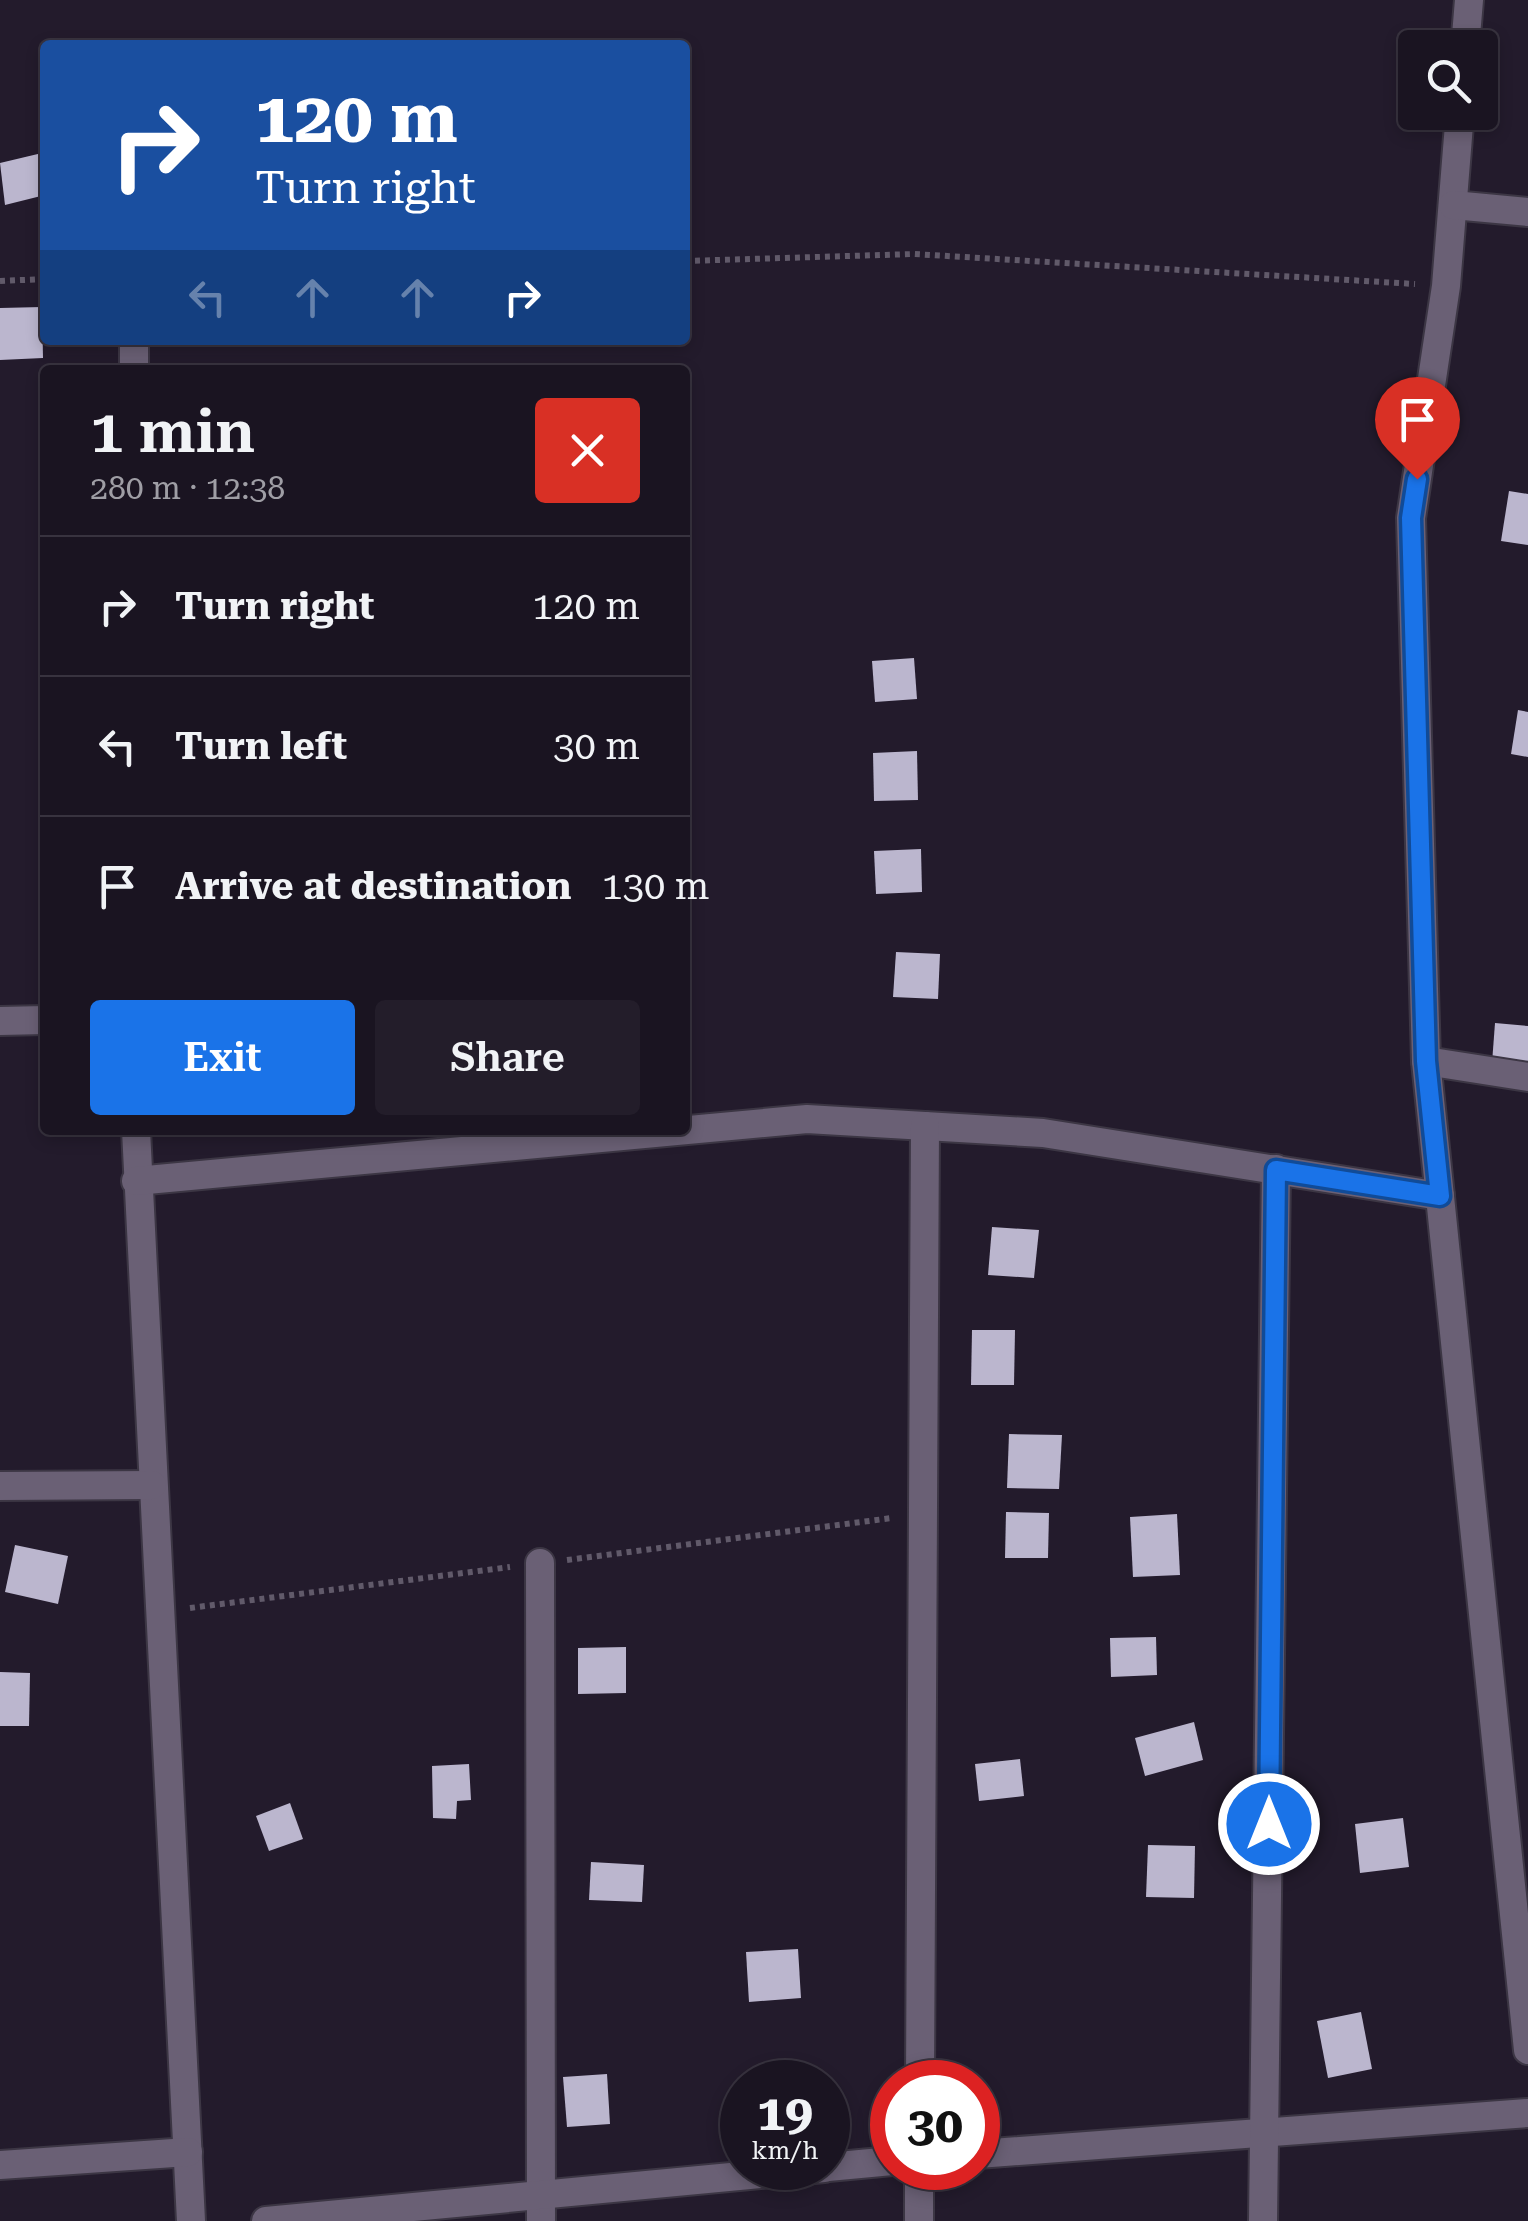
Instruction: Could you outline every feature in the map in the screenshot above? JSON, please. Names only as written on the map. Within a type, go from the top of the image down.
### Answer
[{"type":"street","points":[[1466,30],[1469,0]]},
{"type":"street","points":[[1459,130],[1446,286],[1411,518],[1426,1061],[1528,2050]]},
{"type":"street","points":[[1453,205],[1528,212]]},
{"type":"street","points":[[0,1021],[40,1020]]},
{"type":"street","points":[[1426,1061],[1528,1077]]},
{"type":"street","points":[[690,1130],[808,1119],[1042,1133],[1440,1196]]},
{"type":"street","points":[[920,2060],[925,1126]]},
{"type":"street","points":[[136,1135],[192,2221]]},
{"type":"street","points":[[136,1181],[635,1135]]},
{"type":"street","points":[[1263,2221],[1276,1170]]},
{"type":"street","points":[[0,1486],[152,1484]]},
{"type":"street","points":[[540,1563],[542,2208]]},
{"type":"street","points":[[1000,2152],[1528,2113]]},
{"type":"street","points":[[0,2165],[188,2152]]},
{"type":"street","points":[[266,2221],[542,2208],[720,2182]]},
{"type":"street","points":[[919,2190],[919,2221]]},
{"type":"path","points":[[690,261],[914,254],[1446,286]]},
{"type":"path","points":[[0,281],[40,280]]},
{"type":"building","points":[[40,153],[40,196],[5,205],[0,163]]},
{"type":"building","points":[[40,307],[43,358],[0,360],[0,308]]},
{"type":"building","points":[[1509,491],[1528,494],[1528,545],[1501,541]]},
{"type":"building","points":[[914,658],[917,699],[875,702],[872,661]]},
{"type":"building","points":[[1518,710],[1528,712],[1528,757],[1511,754]]},
{"type":"building","points":[[917,751],[918,800],[874,801],[873,753]]},
{"type":"building","points":[[921,849],[922,892],[876,894],[874,851]]},
{"type":"building","points":[[896,952],[940,954],[938,999],[893,997]]},
{"type":"building","points":[[1495,1023],[1528,1026],[1528,1066],[1492,1063]]},
{"type":"building","points":[[992,1227],[1039,1230],[1034,1278],[988,1275]]},
{"type":"building","points":[[972,1330],[1015,1330],[1014,1385],[971,1385]]},
{"type":"building","points":[[1009,1434],[1062,1435],[1059,1489],[1007,1488]]},
{"type":"building","points":[[1006,1512],[1049,1513],[1048,1558],[1005,1558]]},
{"type":"building","points":[[1177,1514],[1180,1575],[1133,1577],[1130,1517]]},
{"type":"building","points":[[15,1545],[68,1556],[58,1604],[5,1592]]},
{"type":"building","points":[[1156,1637],[1157,1675],[1111,1677],[1110,1638]]},
{"type":"building","points":[[626,1647],[626,1693],[578,1694],[578,1648]]},
{"type":"building","points":[[0,1672],[30,1673],[29,1726],[0,1726]]},
{"type":"building","points":[[1194,1722],[1203,1760],[1145,1776],[1135,1738]]},
{"type":"building","points":[[1020,1759],[1024,1796],[979,1801],[975,1764]]},
{"type":"building","points":[[469,1764],[471,1800],[457,1801],[456,1819],[433,1818],[432,1766]]},
{"type":"building","points":[[290,1803],[303,1839],[269,1851],[256,1816]]},
{"type":"building","points":[[1403,1818],[1409,1867],[1360,1873],[1355,1824]]},
{"type":"building","points":[[1148,1845],[1195,1846],[1194,1898],[1146,1897]]},
{"type":"building","points":[[591,1862],[644,1865],[642,1902],[589,1900]]},
{"type":"building","points":[[798,1949],[801,1998],[749,2002],[746,1952]]},
{"type":"building","points":[[1361,2012],[1372,2069],[1328,2078],[1317,2021]]},
{"type":"building","points":[[607,2074],[610,2124],[567,2127],[563,2077]]},
{"type":"route","points":[[1269,1824],[1276,1170],[1440,1196],[1426,1061],[1411,518],[1417,479]]}]
